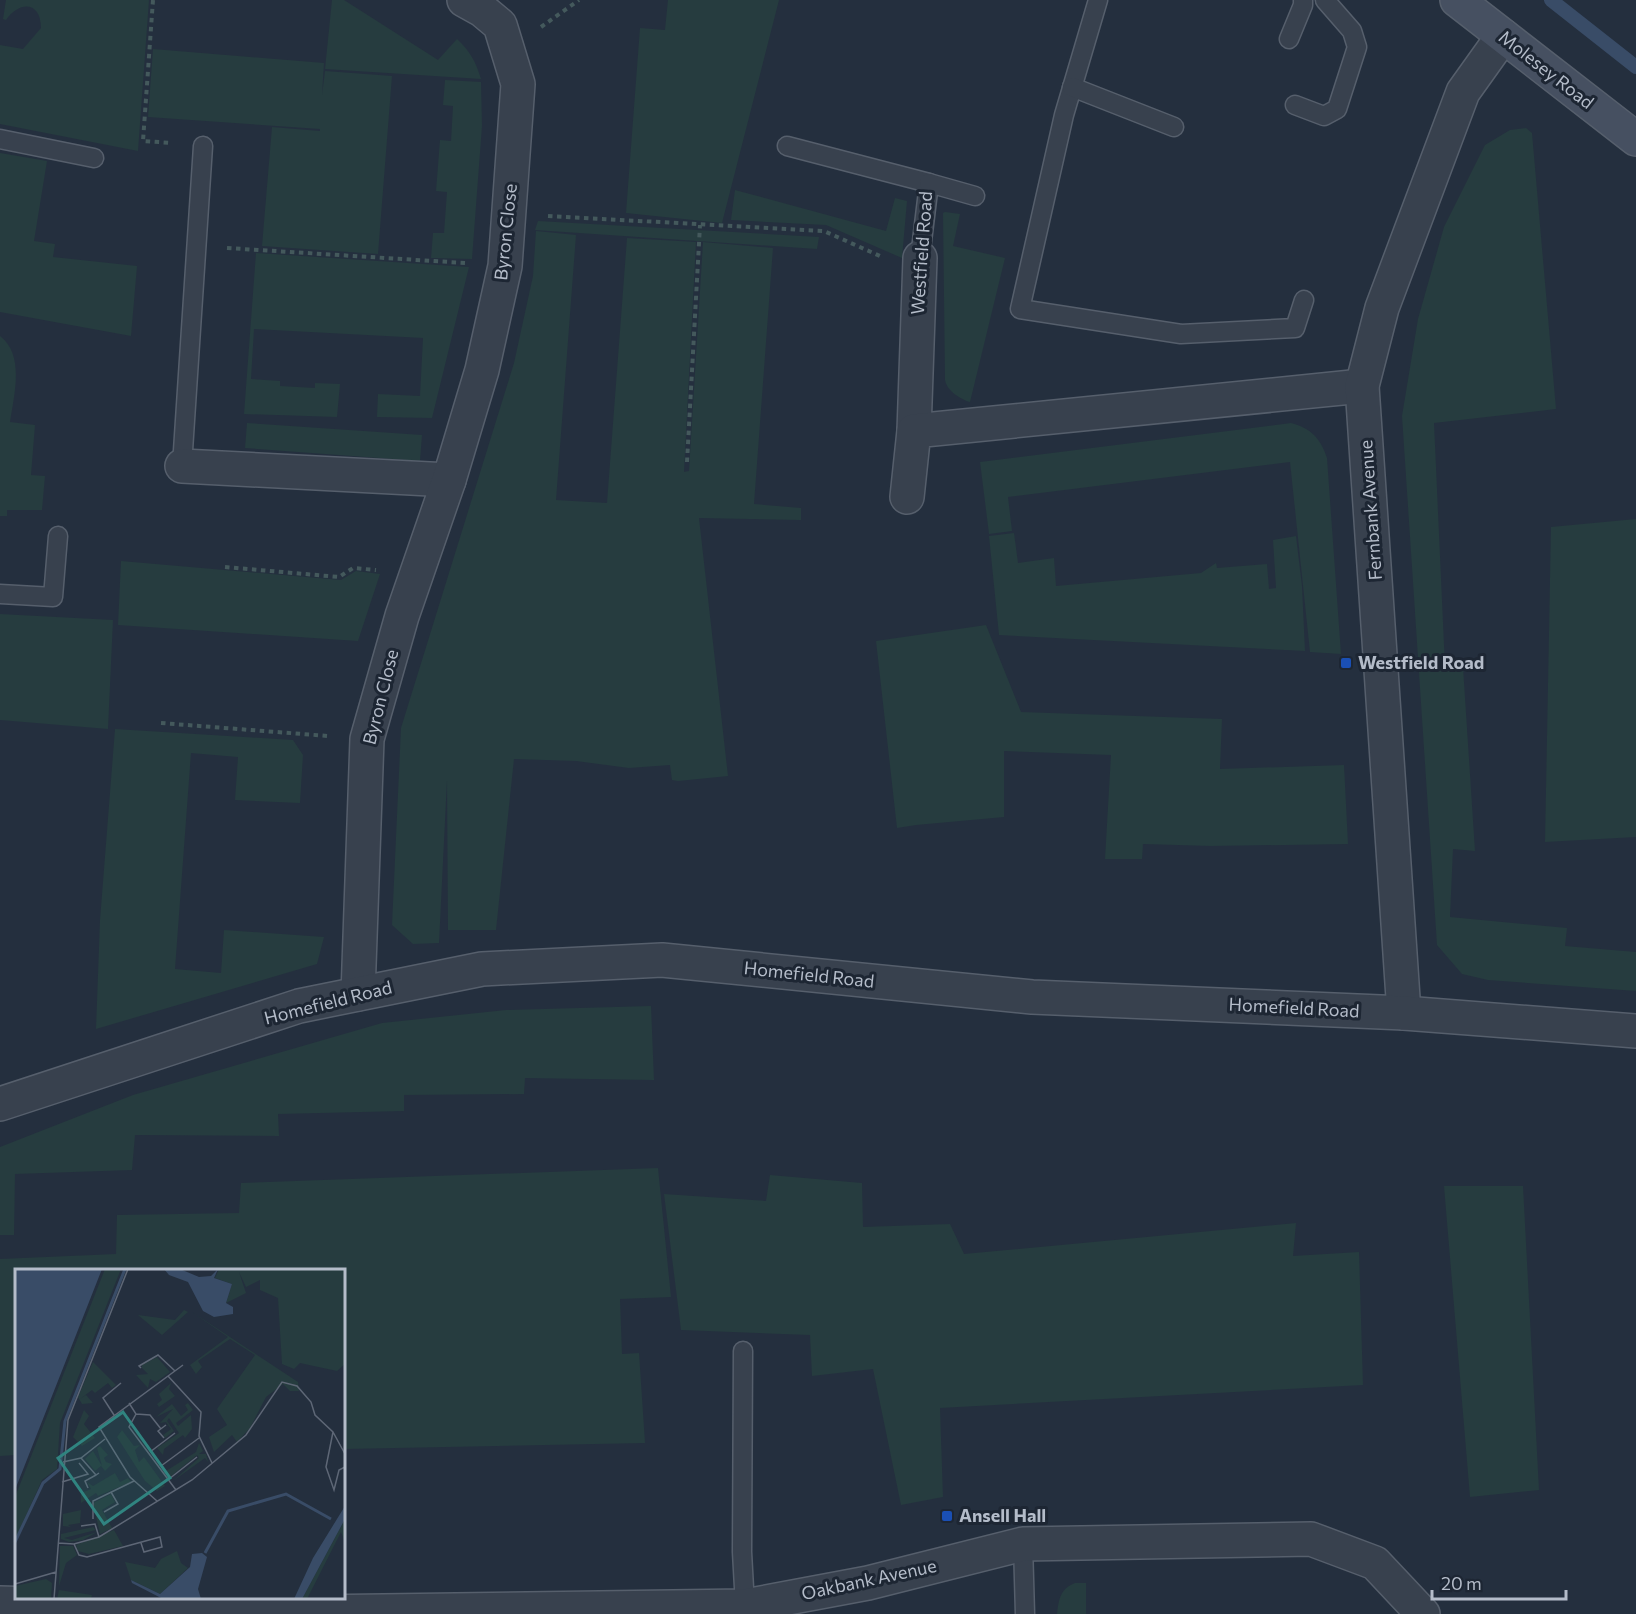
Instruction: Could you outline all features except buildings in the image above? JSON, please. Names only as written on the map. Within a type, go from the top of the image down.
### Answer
[{"type":"street","name":"Byron Close","points":[[358,994],[367,739],[416,573],[450,480],[482,370],[505,266],[518,84],[500,25],[482,10],[464,0]]},
{"type":"street","name":"Molesey Road","points":[[1457,0],[1636,140]]},
{"type":"street","name":"Fernbank Avenue","points":[[1404,1013],[1362,386],[1382,308],[1463,92],[1503,36]]},
{"type":"street","name":"Westfield Road","points":[[907,497],[914,431],[919,266]]},
{"type":"street","points":[[914,431],[1362,386]]},
{"type":"street","points":[[182,466],[450,480]]},
{"type":"street","name":"Homefield Road","points":[[0,1104],[299,1006],[482,969],[662,960],[1032,996],[1404,1013],[1636,1031]]},
{"type":"street","name":"Oakbank Avenue","points":[[0,1603],[311,1613],[732,1609],[868,1583],[1023,1544],[1311,1539],[1375,1563],[1423,1614]]},
{"type":"lane","points":[[1098,0],[1064,115],[1020,309],[1181,333],[1295,328],[1304,300]]},
{"type":"lane","points":[[1289,39],[1303,0]]},
{"type":"lane","points":[[1295,105],[1324,116],[1337,109],[1357,47],[1352,31],[1325,0]]},
{"type":"lane","points":[[1072,87],[1174,128]]},
{"type":"lane","points":[[0,139],[94,158]]},
{"type":"lane","points":[[182,466],[203,146]]},
{"type":"lane","name":"Westfield Road","points":[[787,146],[929,183],[919,266]]},
{"type":"lane","points":[[929,183],[975,196]]},
{"type":"lane","points":[[0,594],[53,597],[58,536]]},
{"type":"lane","points":[[732,1609],[742,1552],[743,1351]]},
{"type":"lane","points":[[1023,1544],[1024,1614]]},
{"type":"path","points":[[153,0],[143,141],[203,146]]},
{"type":"path","points":[[508,214],[824,231],[919,266]]},
{"type":"path","points":[[687,462],[700,225]]},
{"type":"path","points":[[197,246],[505,266]]},
{"type":"path","points":[[225,567],[339,577],[353,568],[416,573]]},
{"type":"path","points":[[161,723],[367,739]]},
{"type":"green space","points":[[6,0],[149,0],[138,151],[0,124],[0,45],[23,49],[41,28],[38,13],[29,7],[17,9],[6,20],[3,19]]},
{"type":"green space","points":[[332,0],[344,0],[438,60],[457,39],[472,57],[481,79],[325,69]]},
{"type":"green space","points":[[668,0],[779,0],[722,223],[626,213],[640,28],[665,30]]},
{"type":"green space","points":[[153,49],[324,63],[322,95],[325,71],[392,76],[378,254],[262,246],[272,127],[320,131],[320,129],[148,117]]},
{"type":"green space","points":[[445,80],[481,82],[482,126],[472,259],[431,258],[433,233],[444,233],[447,192],[436,191],[440,140],[451,141],[453,106],[443,105]]},
{"type":"green space","points":[[1526,128],[1532,133],[1556,409],[1434,423],[1445,667],[1463,667],[1475,851],[1453,849],[1450,917],[1567,928],[1565,946],[1636,952],[1636,991],[1488,980],[1462,974],[1437,945],[1402,416],[1418,319],[1444,227],[1485,145],[1510,130]]},
{"type":"green space","points":[[0,153],[47,161],[34,241],[55,244],[53,257],[137,266],[131,336],[0,312]]},
{"type":"green space","points":[[735,190],[886,231],[895,198],[907,201],[902,258],[826,225],[731,220]]},
{"type":"green space","points":[[943,213],[960,214],[953,246],[1005,258],[970,402],[954,394],[948,388],[945,380]]},
{"type":"green space","points":[[538,221],[819,237],[817,249],[535,230]]},
{"type":"green space","points":[[536,231],[576,235],[556,500],[607,503],[627,238],[696,242],[684,472],[689,471],[703,242],[773,248],[754,504],[801,508],[801,520],[699,518],[728,776],[678,781],[672,780],[670,765],[629,768],[576,761],[514,759],[496,930],[448,930],[447,780],[439,943],[413,944],[392,925],[401,728],[514,363],[533,276]]},
{"type":"green space","points":[[256,253],[469,267],[432,418],[377,417],[378,394],[420,396],[423,338],[254,329],[251,379],[280,381],[280,386],[315,388],[315,383],[340,384],[337,417],[244,414]]},
{"type":"green space","points":[[0,336],[8,344],[15,364],[15,388],[10,422],[35,425],[31,475],[45,476],[42,510],[7,510],[7,516],[0,516]]},
{"type":"green space","points":[[247,423],[422,435],[420,461],[245,448]]},
{"type":"green space","points":[[1291,423],[1310,431],[1322,445],[1327,458],[1341,654],[1310,652],[1290,462],[1008,497],[1012,531],[989,534],[980,462]]},
{"type":"green space","points":[[1636,519],[1636,837],[1545,842],[1551,527]]},
{"type":"green space","points":[[1014,533],[1018,563],[1054,558],[1056,586],[1201,573],[1216,563],[1217,568],[1267,564],[1269,589],[1276,588],[1273,540],[1296,536],[1302,586],[1305,651],[999,635],[989,536]]},
{"type":"green space","points":[[121,561],[341,580],[356,571],[380,574],[358,641],[118,625]]},
{"type":"green space","points":[[0,614],[113,620],[108,729],[0,720]]},
{"type":"green space","points":[[986,625],[1021,712],[1222,719],[1220,769],[1344,765],[1348,844],[1211,846],[1143,844],[1142,859],[1105,859],[1111,755],[1004,751],[1004,817],[897,828],[876,641]]},
{"type":"green space","points":[[115,729],[293,740],[303,755],[300,803],[235,800],[238,757],[191,753],[175,969],[221,973],[224,930],[324,937],[317,964],[96,1029],[100,920]]},
{"type":"green space","points":[[651,1006],[654,1080],[525,1078],[524,1094],[404,1095],[404,1111],[278,1114],[279,1136],[135,1135],[132,1170],[15,1174],[14,1235],[0,1235],[0,1147],[133,1095],[382,1023],[506,1010]]},
{"type":"green space","points":[[658,1168],[671,1297],[620,1299],[622,1354],[639,1353],[645,1443],[345,1449],[345,1269],[15,1269],[15,1455],[0,1456],[0,1259],[116,1254],[117,1215],[239,1213],[241,1183]]},
{"type":"green space","points":[[770,1175],[862,1183],[863,1227],[950,1224],[964,1254],[1296,1223],[1293,1256],[1359,1252],[1363,1385],[940,1408],[943,1497],[901,1505],[873,1369],[812,1376],[810,1335],[681,1330],[664,1194],[766,1201]]},
{"type":"green space","points":[[1444,1186],[1523,1186],[1539,1490],[1470,1497]]},
{"type":"green space","points":[[1075,1583],[1086,1583],[1086,1614],[1057,1614],[1061,1595],[1066,1588]]},
{"type":"waterway","points":[[1551,0],[1636,67]]},
{"type":"place","name":"Westfield Road","points":[[1346,663]]},
{"type":"place","name":"Ansell Hall","points":[[947,1516]]}]
